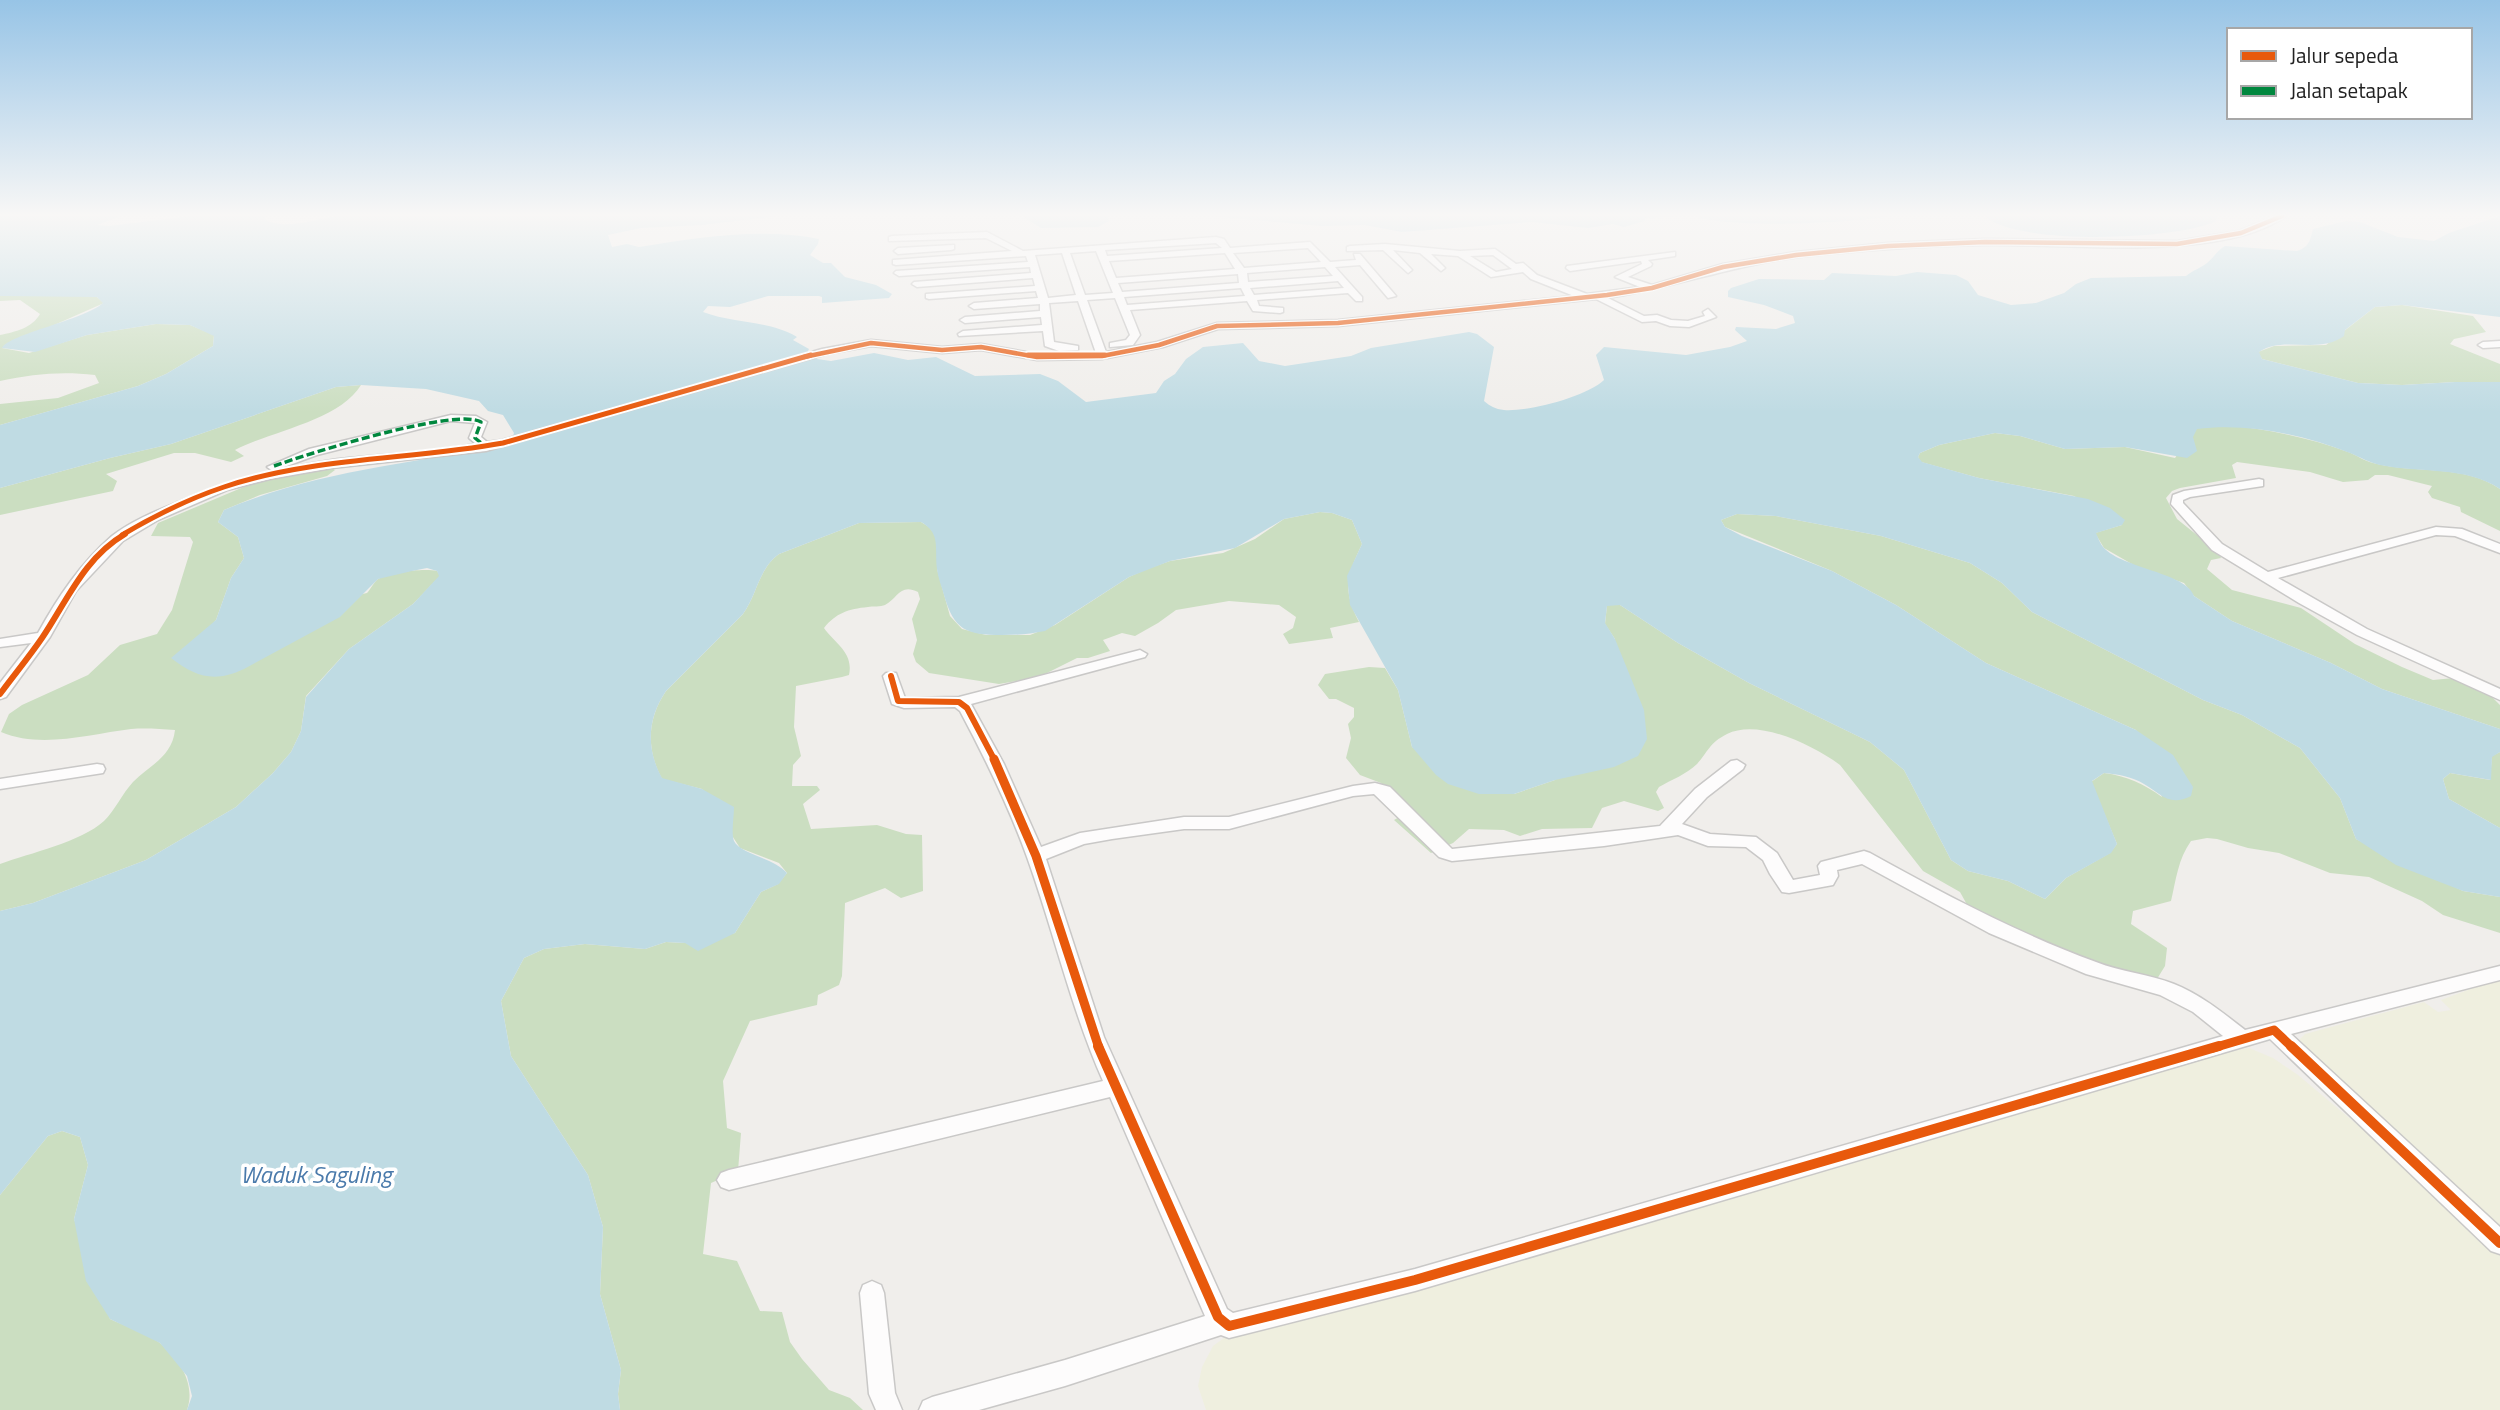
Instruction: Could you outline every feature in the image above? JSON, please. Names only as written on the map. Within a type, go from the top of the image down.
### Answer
[{"type":"street","points":[[917,284],[946,282]]},
{"type":"street","points":[[1038,282],[1044,301],[1049,344],[1059,348],[1126,353],[1229,324],[1338,323],[1591,297],[1652,288],[1673,282]]},
{"type":"street","points":[[1075,282],[1100,351]]},
{"type":"street","points":[[229,485],[332,464],[486,447],[815,354],[872,343],[932,350],[971,347],[1037,357],[1100,351],[1133,340],[1135,335],[1112,282]]},
{"type":"street","points":[[974,306],[1279,282]]},
{"type":"street","points":[[1342,282],[1359,299]]},
{"type":"street","points":[[1379,282],[1391,296]]},
{"type":"street","points":[[1548,282],[1642,319],[1657,318],[1673,324],[1694,323],[1711,317],[1707,312]]},
{"type":"street","points":[[1634,282],[1652,288]]},
{"type":"street","points":[[1244,284],[1256,309],[1280,310]]},
{"type":"street","points":[[929,296],[1039,288]]},
{"type":"street","points":[[1123,308],[1350,290]]},
{"type":"street","points":[[965,320],[1045,314]]},
{"type":"street","points":[[963,334],[1048,328]]},
{"type":"street","points":[[2483,345],[2500,344]]},
{"type":"street","points":[[0,694],[43,637],[70,589],[89,567],[118,538],[153,517],[313,452],[451,418],[476,419],[481,422],[475,438],[486,447]]},
{"type":"street","points":[[2259,482],[2188,494],[2176,500],[2214,544],[2266,577],[2362,632],[2500,695]]},
{"type":"street","points":[[2266,577],[2436,531],[2457,532],[2500,549]]},
{"type":"street","points":[[0,643],[43,637]]},
{"type":"street","points":[[891,677],[898,701],[959,702],[1139,654]]},
{"type":"street","points":[[959,702],[967,708],[996,764],[1036,856],[1094,1037],[1218,1317],[1229,1326],[1415,1280],[2274,1030],[2500,973]]},
{"type":"street","points":[[1665,831],[1701,793],[1737,765]]},
{"type":"street","points":[[0,784],[97,769]]},
{"type":"street","points":[[1036,856],[1080,839],[1184,823],[1229,823],[1353,791],[1375,789],[1384,791],[1445,853],[1452,855],[1665,831],[1686,830],[1708,840],[1744,838],[1771,857],[1786,885],[1792,888],[1826,880],[1829,876],[1826,867],[1829,865],[1864,857],[1996,928],[2093,969],[2166,989],[2200,1006],[2242,1039]]},
{"type":"street","points":[[2274,1030],[2500,1243]]},
{"type":"street","points":[[729,1180],[1116,1087]]},
{"type":"street","points":[[872,1293],[882,1394],[889,1410]]},
{"type":"street","points":[[932,1410],[1065,1373],[1224,1322]]},
{"type":"green space","points":[[65,294],[97,297],[104,303],[2,348],[29,353],[87,335],[156,324],[190,325],[214,335],[213,346],[166,374],[138,386],[0,425],[0,404],[58,398],[99,383],[95,375],[70,373],[0,381],[0,335],[28,326],[40,314],[20,300],[0,301],[0,296]]},
{"type":"green space","points":[[2402,305],[2473,316],[2486,332],[2454,339],[2450,344],[2500,364],[2500,382],[2402,385],[2358,383],[2262,359],[2258,352],[2274,346],[2326,345],[2375,307]]},
{"type":"green space","points":[[361,385],[337,408],[235,450],[244,456],[231,462],[195,453],[174,453],[106,474],[117,481],[113,491],[0,515],[0,488],[171,444],[336,387]]},
{"type":"green space","points":[[2227,425],[2304,438],[2370,462],[2389,466],[2471,476],[2500,489],[2500,531],[2461,512],[2460,507],[2432,498],[2428,492],[2432,486],[2388,475],[2343,482],[2310,472],[2237,462],[2232,465],[2236,478],[2180,488],[2172,491],[2166,498],[2177,519],[2218,552],[2221,558],[2211,560],[2207,569],[2232,590],[2301,608],[2355,644],[2402,667],[2433,680],[2454,678],[2491,696],[2500,705],[2500,729],[2382,689],[2331,663],[2232,621],[2194,596],[2184,583],[2137,567],[2104,548],[2095,533],[2122,525],[2074,496],[1979,478],[1921,462],[1918,457],[1920,453],[1939,445],[1995,433],[2020,436],[2065,449],[2125,447],[2175,458],[2197,428]]},
{"type":"green space","points":[[335,470],[327,476],[260,495],[224,510],[218,522],[238,537],[244,558],[231,578],[216,620],[210,628],[367,593],[378,579],[390,574],[431,570],[437,571],[440,576],[413,604],[349,649],[306,696],[301,731],[291,752],[273,773],[236,807],[146,860],[33,903],[0,911],[0,864],[69,841],[104,821],[133,782],[165,754],[175,730],[131,729],[66,739],[32,739],[1,732],[9,714],[22,705],[88,675],[120,645],[157,634],[172,610],[193,542],[190,537],[151,536],[158,523],[246,486],[285,476]]},
{"type":"green space","points":[[1320,512],[1352,520],[1362,544],[1348,583],[1350,600],[1359,622],[1330,628],[1333,638],[1289,644],[1283,634],[1293,628],[1296,617],[1279,605],[1229,601],[1176,610],[1135,636],[1122,633],[1103,640],[1110,651],[1088,658],[1077,658],[1039,677],[999,684],[929,673],[916,662],[913,654],[917,640],[912,619],[920,599],[918,592],[912,590],[903,590],[883,606],[843,613],[824,628],[846,654],[850,667],[849,675],[796,686],[794,727],[801,756],[793,765],[792,786],[817,786],[820,790],[803,804],[811,829],[877,825],[906,834],[922,835],[923,891],[901,898],[885,888],[845,903],[842,976],[839,985],[818,995],[817,1005],[750,1021],[723,1081],[727,1128],[741,1133],[738,1171],[711,1183],[703,1254],[737,1261],[760,1311],[782,1312],[790,1342],[802,1359],[829,1390],[850,1398],[863,1410],[620,1410],[618,1394],[621,1370],[600,1294],[603,1227],[588,1175],[511,1056],[501,1001],[524,958],[544,949],[585,944],[645,949],[666,942],[685,943],[735,933],[761,892],[778,884],[787,873],[779,863],[740,848],[702,789],[662,779],[653,757],[651,734],[655,712],[666,691],[743,614],[772,560],[779,554],[859,523],[921,522],[929,527],[937,537],[937,569],[950,616],[962,629],[986,635],[1030,635],[1055,625],[1129,577],[1147,569],[1170,561],[1223,553],[1255,539],[1284,519]]},
{"type":"green space","points":[[1737,514],[1776,516],[1881,536],[1970,563],[2002,583],[2032,612],[2203,700],[2242,715],[2300,748],[2340,798],[2356,839],[2463,891],[2500,897],[2500,933],[2443,915],[2422,901],[2369,877],[2330,873],[2279,853],[2207,838],[2191,841],[2183,855],[2171,901],[2133,911],[2131,924],[2167,948],[2165,966],[2157,979],[2127,974],[2063,952],[2031,935],[1970,910],[1960,892],[1923,871],[1840,765],[1786,736],[1755,729],[1740,730],[1721,737],[1693,768],[1659,787],[1656,792],[1664,808],[1658,811],[1624,801],[1602,808],[1592,828],[1542,829],[1520,836],[1504,830],[1469,829],[1453,843],[1431,853],[1394,820],[1401,816],[1381,783],[1360,775],[1346,758],[1351,738],[1348,724],[1354,717],[1354,708],[1336,699],[1329,699],[1318,685],[1325,674],[1369,667],[1385,668],[1398,690],[1412,747],[1514,794],[1555,780],[1615,639],[1605,624],[1607,605],[1620,605],[1678,643],[1749,683],[1870,742],[1904,770],[1951,860],[1968,871],[2008,881],[2045,899],[2066,878],[2110,853],[2117,844],[2091,782],[2104,773],[2112,774],[2135,781],[2162,797],[2136,730],[1986,663],[1896,605],[1832,571],[1725,527],[1721,520]]},
{"type":"green space","points":[[2500,752],[2500,828],[2449,799],[2443,779],[2450,773],[2490,780],[2492,756]]},
{"type":"green space","points":[[2500,978],[2500,1231],[2300,1049],[2300,1039],[2305,1034],[2424,1002],[2438,1012],[2451,1010],[2441,1000]]},
{"type":"green space","points":[[2249,1048],[2273,1058],[2298,1075],[2416,1174],[2500,1251],[2500,1410],[1206,1410],[1198,1386],[1202,1367],[1213,1346],[1224,1338],[1386,1296],[2199,1057]]},
{"type":"green space","points":[[62,1131],[80,1137],[88,1165],[74,1219],[110,1319],[154,1339],[174,1357],[188,1382],[187,1410],[0,1410],[0,1195],[48,1136]]},
{"type":"water","name":"Waduk Saguling","points":[[0,282],[864,282],[892,294],[889,298],[822,303],[822,297],[819,296],[768,296],[730,307],[708,306],[703,312],[786,332],[797,337],[793,340],[809,349],[817,359],[831,361],[874,353],[908,360],[936,357],[975,376],[1040,374],[1058,381],[1086,402],[1156,393],[1186,359],[1203,347],[1243,343],[1259,361],[1285,366],[1351,356],[1371,348],[1469,332],[1477,334],[1494,347],[1484,401],[1493,407],[1514,410],[1556,402],[1596,386],[1604,380],[1596,355],[1604,347],[1686,355],[1747,341],[1735,330],[1736,327],[1776,329],[1795,323],[1793,316],[1764,305],[1728,297],[1731,288],[1750,282],[1969,282],[1978,295],[2011,305],[2036,303],[2064,293],[2082,282],[2500,282],[2500,317],[2402,305],[2375,307],[2345,330],[2344,336],[2334,341],[2312,345],[2279,345],[2259,352],[2262,359],[2358,383],[2402,385],[2500,382],[2500,489],[2458,473],[2380,465],[2313,440],[2255,429],[2197,429],[2193,437],[2197,451],[2187,458],[2125,447],[2065,449],[2020,436],[1995,433],[1939,445],[1920,453],[1918,457],[1922,462],[1979,478],[2088,499],[2110,508],[2125,520],[2122,525],[2096,533],[2103,546],[2113,555],[2180,582],[2189,588],[2194,596],[2232,621],[2331,663],[2382,689],[2500,729],[2500,752],[2492,757],[2491,780],[2450,773],[2443,779],[2449,799],[2500,828],[2500,897],[2463,891],[2396,865],[2356,839],[2340,798],[2300,748],[2242,715],[2203,700],[2032,612],[2002,583],[1970,563],[1881,536],[1776,516],[1737,514],[1721,520],[1725,527],[1742,536],[1832,571],[1896,605],[1986,663],[2136,730],[2173,755],[2193,787],[2191,796],[2171,800],[2140,782],[2114,774],[2104,773],[2092,781],[2117,844],[2111,853],[2066,878],[2045,899],[2008,881],[1968,871],[1951,860],[1904,770],[1870,742],[1749,683],[1678,643],[1620,605],[1607,606],[1605,623],[1615,639],[1644,710],[1647,739],[1638,756],[1614,767],[1555,780],[1514,794],[1479,794],[1448,784],[1436,775],[1412,747],[1398,690],[1350,605],[1347,576],[1362,544],[1352,520],[1320,512],[1284,519],[1235,548],[1170,561],[1129,577],[1045,631],[1002,635],[970,632],[952,616],[938,576],[936,542],[928,527],[921,522],[859,523],[779,554],[772,560],[743,614],[666,691],[652,723],[653,756],[662,778],[702,789],[734,807],[734,841],[743,849],[787,873],[779,884],[761,892],[735,933],[698,951],[685,943],[666,942],[645,949],[585,944],[544,949],[524,958],[501,1001],[511,1056],[588,1175],[603,1227],[600,1294],[621,1370],[618,1394],[620,1410],[187,1410],[192,1396],[187,1376],[160,1343],[110,1319],[86,1281],[74,1219],[88,1165],[80,1137],[62,1131],[48,1136],[0,1195],[0,911],[33,903],[146,860],[236,807],[273,773],[291,752],[301,731],[306,697],[349,649],[413,604],[439,576],[437,571],[427,568],[378,579],[340,617],[244,669],[214,677],[197,674],[171,658],[216,620],[231,578],[244,558],[238,537],[218,522],[224,510],[259,496],[330,477],[510,444],[514,433],[503,415],[488,411],[479,401],[426,389],[361,385],[336,387],[171,444],[0,488],[0,425],[138,386],[166,374],[213,346],[214,336],[190,325],[156,324],[87,335],[35,352],[2,348],[18,337],[80,315],[103,303],[97,297],[0,296]]},
{"type":"marked path","points":[[274,466],[313,452],[451,418],[476,419],[481,422],[475,438],[485,446]]},
{"type":"cycle path","points":[[0,694],[43,637],[70,589],[118,538],[153,517],[223,487],[269,475],[332,464],[453,452],[503,443],[826,351],[871,343],[942,350],[981,347],[1037,357],[1102,356],[1159,345],[1217,326],[1338,323],[1607,295],[1673,282]]},
{"type":"cycle path","points":[[891,676],[898,701],[959,702],[967,708],[996,764],[1036,856],[1094,1037],[1218,1317],[1229,1326],[1415,1280],[2274,1030],[2500,1243]]}]
